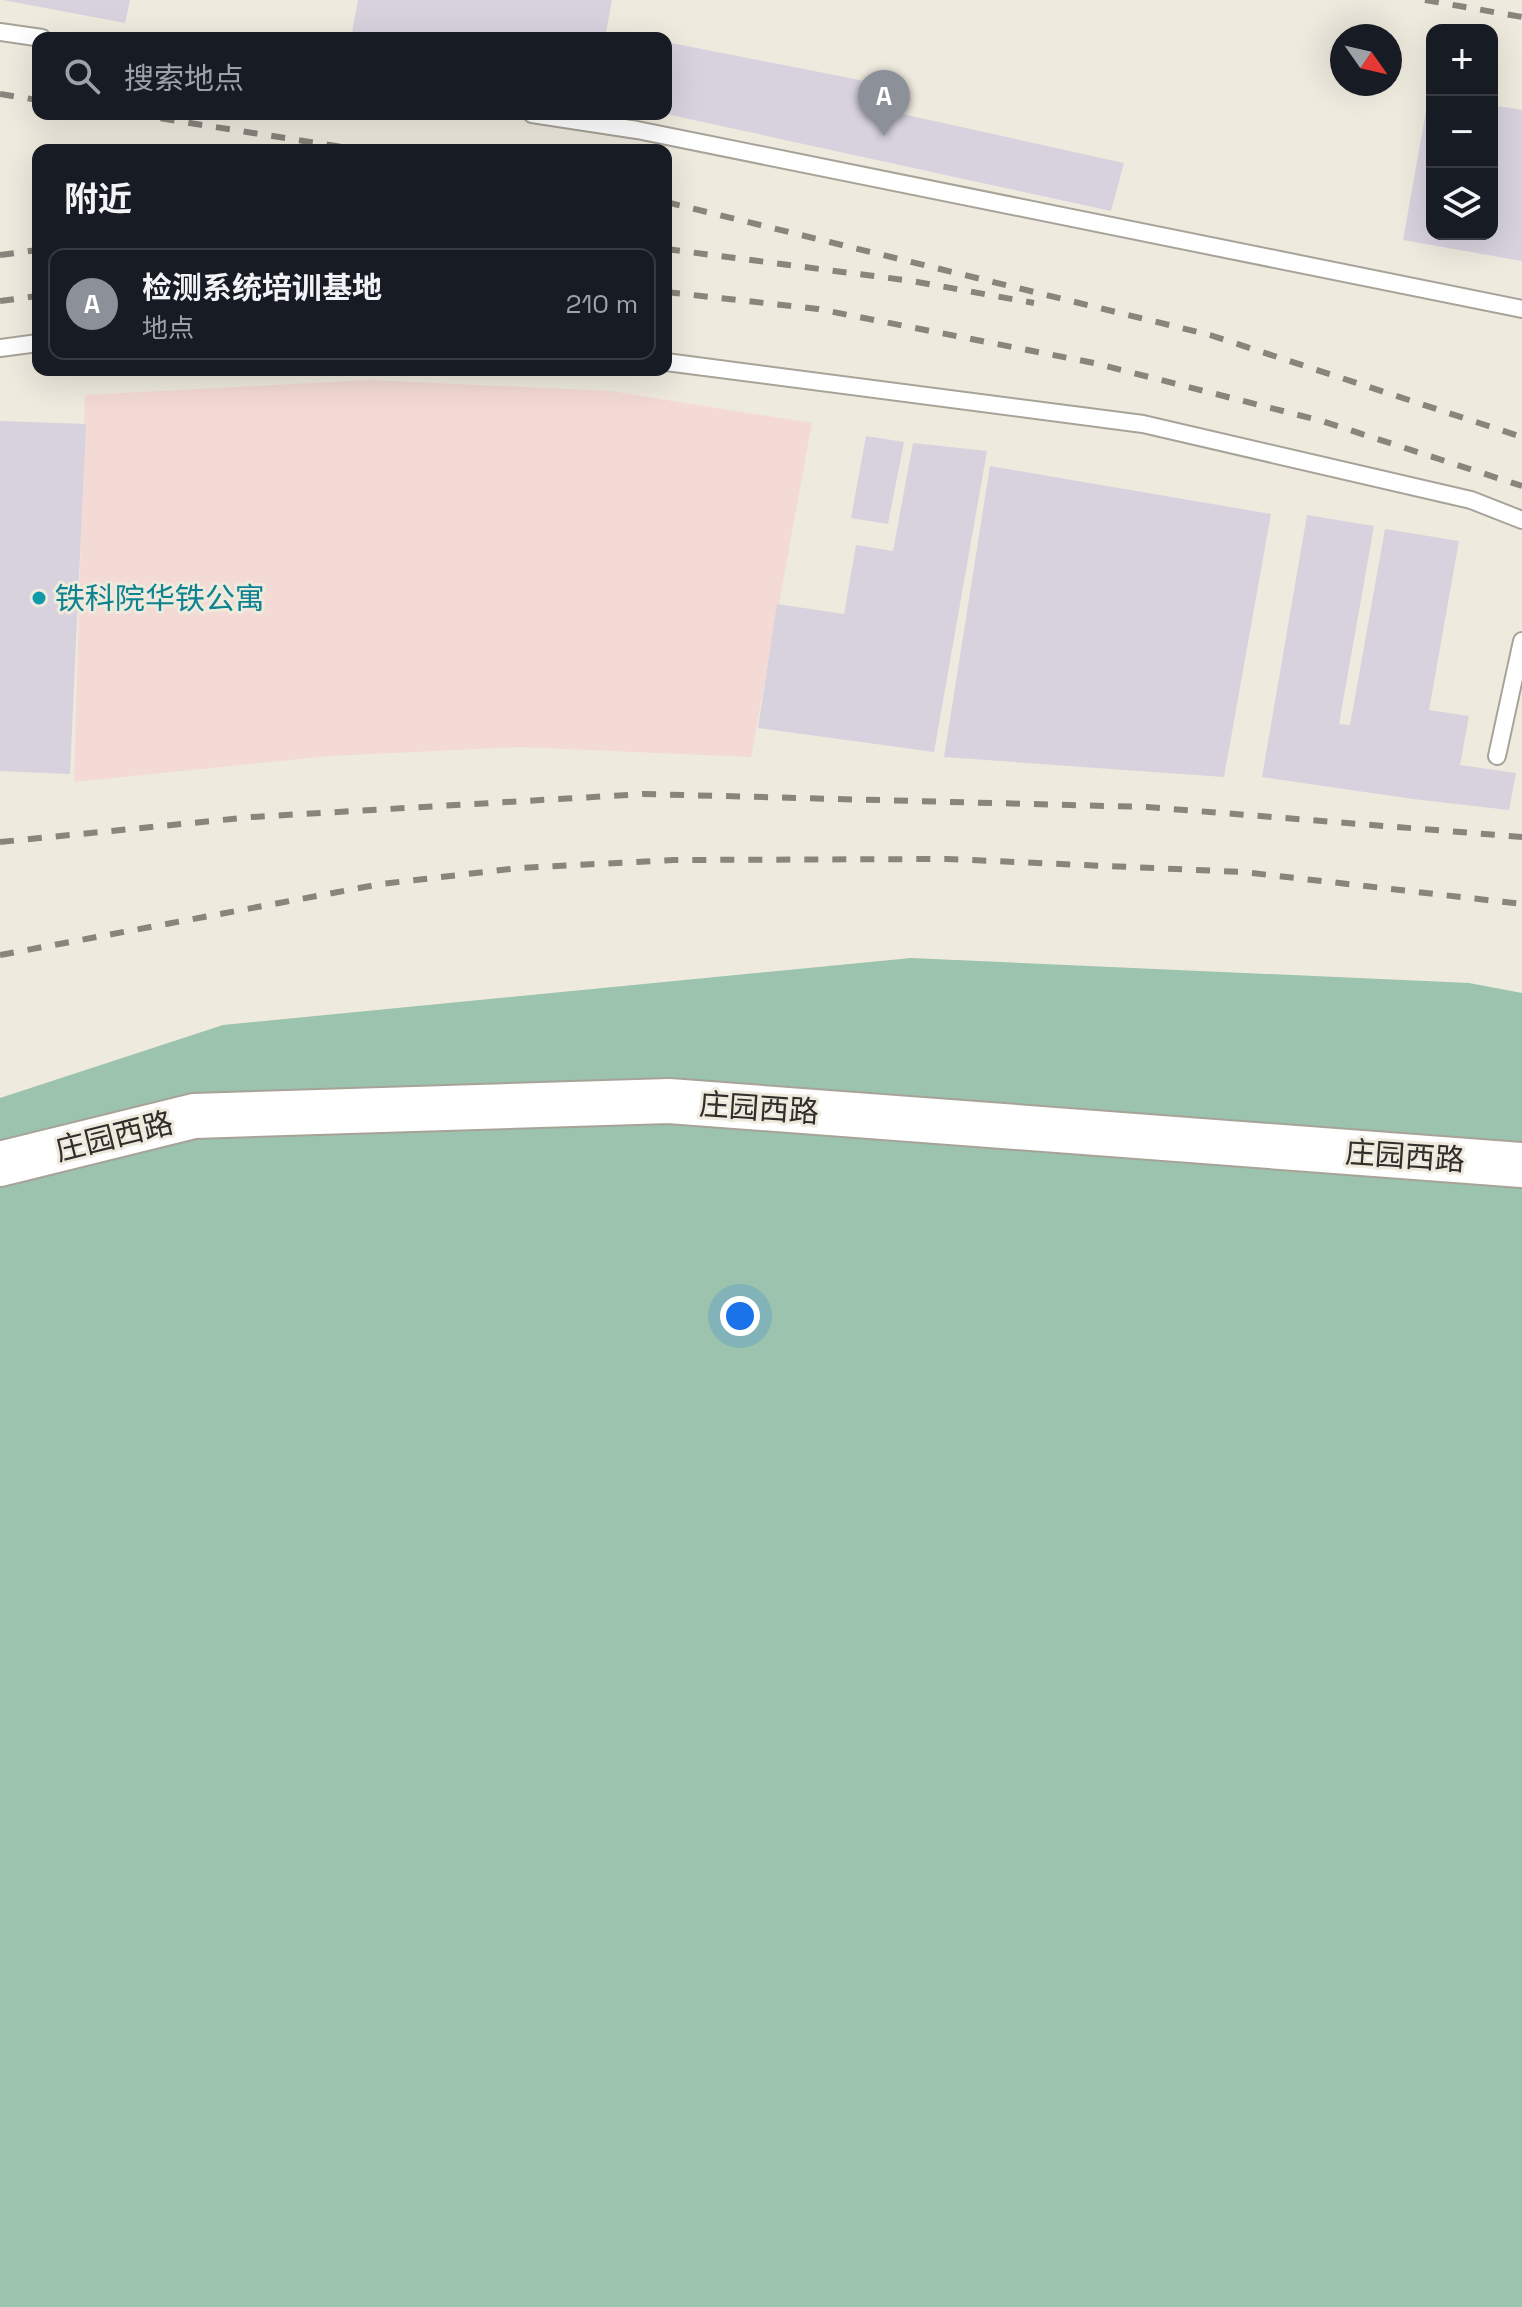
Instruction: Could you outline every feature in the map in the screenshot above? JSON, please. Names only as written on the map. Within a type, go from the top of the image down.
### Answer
[{"type":"street","name":"庄园西路","points":[[0,1164],[194,1116],[669,1101],[1522,1165]]},
{"type":"lane","points":[[0,32],[32,37]]},
{"type":"lane","points":[[570,120],[653,133],[1522,309]]},
{"type":"lane","points":[[0,348],[32,344]]},
{"type":"lane","points":[[672,363],[1143,424],[1471,500],[1522,520]]},
{"type":"lane","points":[[1497,756],[1522,641]]},
{"type":"shaded area","points":[[370,380],[610,391],[812,423],[751,757],[519,747],[329,756],[74,782],[85,395]]},
{"type":"green space","points":[[911,958],[1469,983],[1522,993],[1522,2307],[0,2307],[0,1098],[223,1025]]},
{"type":"building","points":[[3,0],[130,0],[125,23]]},
{"type":"building","points":[[358,0],[612,0],[606,32],[352,32]]},
{"type":"building","points":[[672,43],[890,86],[884,110],[1124,163],[1111,211],[672,115]]},
{"type":"building","points":[[1498,106],[1522,110],[1522,261],[1403,240],[1426,111],[1426,240],[1498,240]]},
{"type":"building","name":"铁科院华铁公寓","points":[[0,421],[86,424],[70,774],[0,771]]},
{"type":"building","points":[[866,436],[904,442],[888,524],[851,518]]},
{"type":"building","points":[[913,443],[987,451],[934,752],[758,728],[777,604],[844,614],[856,545],[893,551]]},
{"type":"building","points":[[990,466],[1271,514],[1224,777],[944,757]]},
{"type":"building","points":[[1307,515],[1374,526],[1339,724],[1350,725],[1385,529],[1459,541],[1429,710],[1469,716],[1460,765],[1516,773],[1509,810],[1262,777]]},
{"type":"railway","points":[[1425,0],[1522,17]]},
{"type":"railway","points":[[0,94],[32,99]]},
{"type":"railway","points":[[171,120],[323,144]]},
{"type":"railway","points":[[672,203],[1210,335],[1522,437]]},
{"type":"railway","points":[[672,250],[912,281],[1034,303]]},
{"type":"railway","points":[[0,255],[32,251]]},
{"type":"railway","points":[[672,293],[818,309],[1094,363],[1322,421],[1522,486]]},
{"type":"railway","points":[[0,301],[32,297]]},
{"type":"railway","points":[[0,842],[252,817],[644,794],[1147,807],[1522,837]]},
{"type":"railway","points":[[0,955],[381,884],[519,868],[674,860],[947,859],[1243,872],[1522,904]]},
{"type":"place","name":"检测系统培训基地","points":[[884,136]]},
{"type":"place","name":"铁科院华铁公寓","points":[[39,598]]}]
